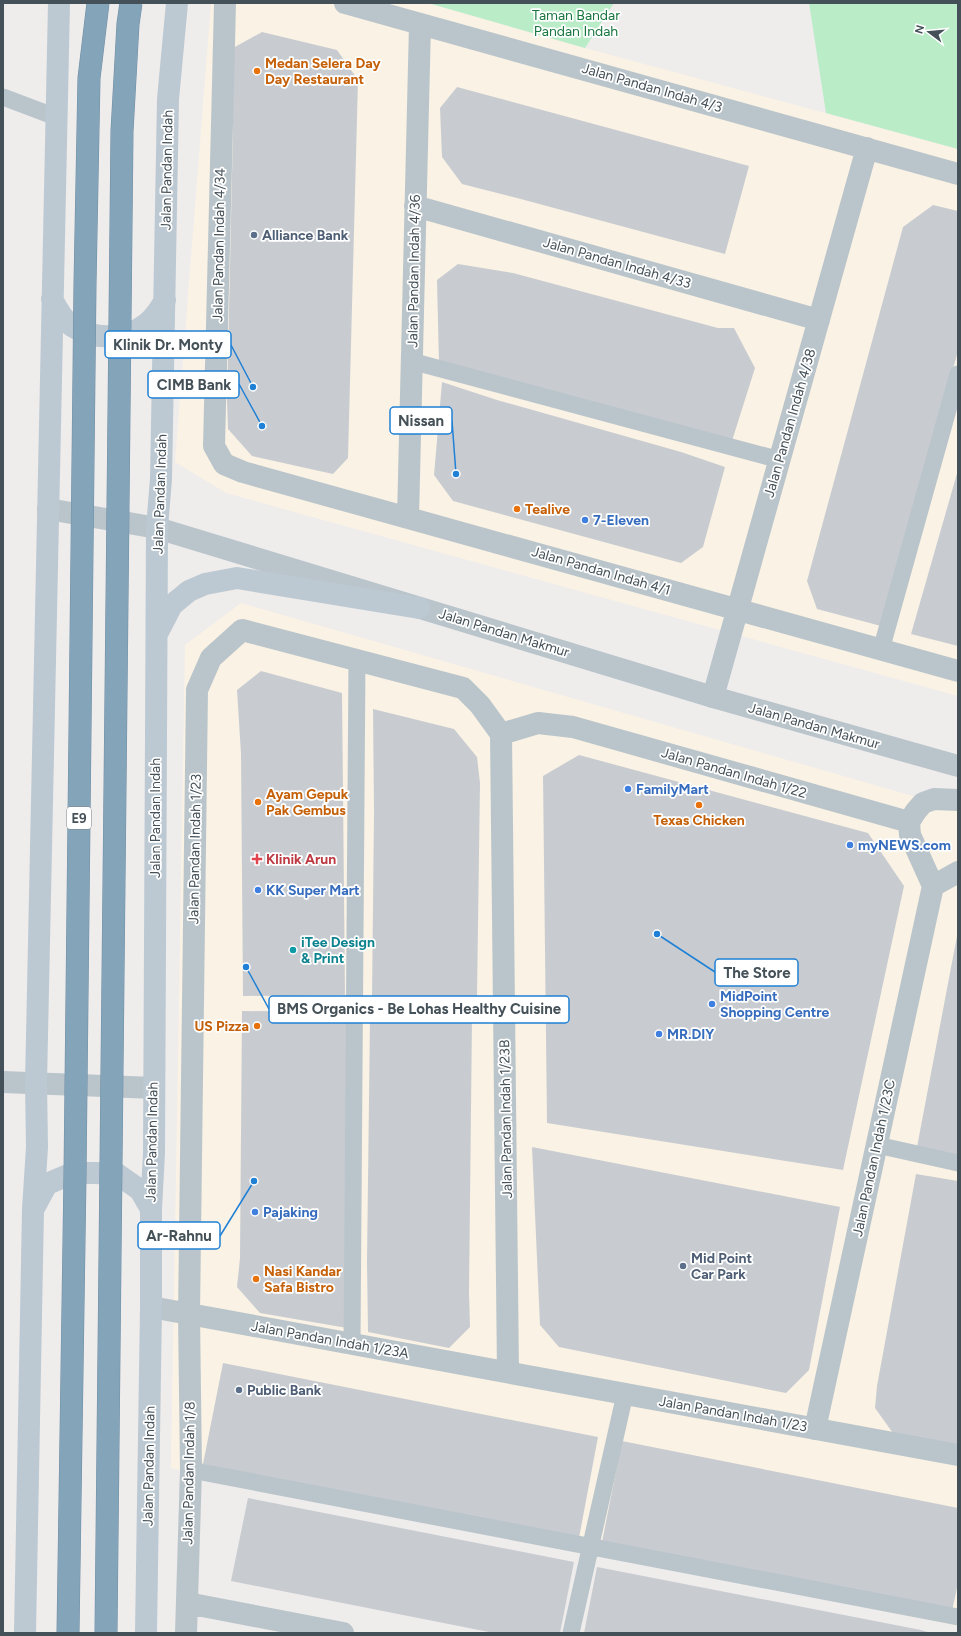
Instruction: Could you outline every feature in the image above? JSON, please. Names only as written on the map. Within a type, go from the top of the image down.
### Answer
[{"type":"highway","name":"E9","points":[[68,1633],[85,284],[89,78],[98,3]]},
{"type":"highway","points":[[106,1633],[122,131],[128,24],[131,3]]},
{"type":"main road","points":[[25,1633],[33,1209],[37,1147],[36,1083],[59,3]]},
{"type":"main road","name":"Jalan Pandan Indah","points":[[146,1633],[151,1209],[154,1088],[157,528],[161,478],[168,99],[177,3]]},
{"type":"main road","points":[[52,299],[60,314],[72,326],[88,335],[105,337],[126,334],[145,325],[158,313],[165,300]]},
{"type":"main road","points":[[156,636],[172,605],[190,591],[205,584],[237,578],[419,608]]},
{"type":"main road","points":[[33,1209],[47,1184],[73,1173],[117,1174],[140,1190],[151,1209]]},
{"type":"street","name":"Jalan Pandan Indah 4/34","points":[[225,3],[214,446],[224,464],[243,472]]},
{"type":"street","name":"Jalan Pandan Indah 4/3","points":[[345,3],[958,174]]},
{"type":"street","name":"Jalan Pandan Indah 4/36","points":[[408,518],[420,24]]},
{"type":"street","name":"Jalan Pandan Indah 4/38","points":[[713,697],[867,148]]},
{"type":"street","name":"Jalan Pandan Indah 4/33","points":[[415,206],[819,320]]},
{"type":"street","name":"Jalan Pandan Indah 4/1","points":[[243,472],[958,671]]},
{"type":"street","name":"Jalan Pandan Makmur","points":[[48,509],[157,528],[713,697],[958,766]]},
{"type":"street","name":"Jalan Pandan Indah 1/23","points":[[189,1314],[197,690],[211,658],[242,630],[357,660],[463,688],[480,705],[501,734]]},
{"type":"street","name":"Jalan Pandan Indah 1/22","points":[[501,734],[538,723],[573,727],[909,822]]},
{"type":"street","name":"Jalan Pandan Indah 1/23B","points":[[501,734],[508,1372]]},
{"type":"street","points":[[958,800],[934,799],[923,803],[909,822],[910,835],[933,886],[958,872]]},
{"type":"street","name":"Jalan Pandan Indah 1/23C","points":[[815,1429],[933,886]]},
{"type":"street","points":[[3,1082],[154,1088]]},
{"type":"street","name":"Jalan Pandan Indah 1/23A","points":[[151,1307],[508,1372]]},
{"type":"street","name":"Jalan Pandan Indah 1/8","points":[[186,1633],[191,1470],[189,1314]]},
{"type":"street","name":"Jalan Pandan Indah 1/23","points":[[508,1372],[958,1455]]},
{"type":"street","points":[[187,1603],[343,1633]]},
{"type":"lane","points":[[3,97],[56,117]]},
{"type":"lane","points":[[411,361],[780,460]]},
{"type":"lane","points":[[881,650],[958,374]]},
{"type":"lane","points":[[352,1344],[357,660]]},
{"type":"lane","points":[[877,1145],[958,1163]]},
{"type":"lane","points":[[571,1633],[626,1394]]},
{"type":"lane","points":[[191,1470],[958,1617]]},
{"type":"shaded area","points":[[211,3],[428,3],[585,48],[958,149],[958,696],[226,493],[175,462]]},
{"type":"shaded area","points":[[241,603],[958,809],[958,1626],[171,1468],[185,645]]},
{"type":"green space","name":"Taman Bandar Pandan Indah","points":[[428,3],[614,3],[585,48]]},
{"type":"green space","points":[[809,3],[958,3],[958,149],[826,113]]},
{"type":"building","points":[[262,32],[337,50],[358,80],[348,458],[333,474],[252,456],[228,429],[227,401],[233,130],[233,48]]},
{"type":"building","points":[[457,87],[749,166],[725,254],[462,184],[442,157],[440,108]]},
{"type":"building","points":[[933,205],[958,211],[958,351],[881,626],[817,609],[807,581],[903,227]]},
{"type":"building","points":[[458,264],[513,273],[718,328],[734,328],[755,368],[731,444],[439,364],[437,280]]},
{"type":"building","points":[[442,382],[497,400],[681,452],[725,467],[703,547],[681,563],[453,501],[434,475]]},
{"type":"building","points":[[958,470],[958,646],[911,634]]},
{"type":"building","points":[[261,671],[342,693],[345,995],[243,996],[241,754],[237,690]]},
{"type":"building","points":[[373,709],[454,729],[477,757],[480,783],[477,996],[372,996],[374,812]]},
{"type":"building","name":"MidPoint Shopping Centre","points":[[579,755],[868,833],[904,886],[843,1170],[547,1123],[543,776]]},
{"type":"building","points":[[958,936],[958,1155],[917,1147]]},
{"type":"building","points":[[242,1011],[347,1012],[347,1328],[260,1313],[237,1287],[240,1258]]},
{"type":"building","points":[[370,1019],[472,1019],[469,1292],[470,1327],[449,1348],[368,1332],[367,1261]]},
{"type":"building","name":"Mid Point Car Park","points":[[532,1147],[840,1207],[809,1370],[786,1393],[559,1347],[540,1325]]},
{"type":"building","points":[[916,1174],[958,1181],[958,1446],[895,1436],[875,1408],[877,1386]]},
{"type":"building","points":[[223,1363],[598,1437],[579,1538],[203,1464]]},
{"type":"building","points":[[622,1441],[958,1508],[958,1583],[952,1611],[602,1542]]},
{"type":"building","points":[[248,1498],[574,1562],[560,1633],[494,1633],[231,1581]]},
{"type":"building","points":[[597,1567],[921,1630],[931,1633],[584,1633]]},
{"type":"place","name":"Medan Selera Day Day Restaurant","points":[[257,71]]},
{"type":"place","name":"Alliance Bank","points":[[254,235]]},
{"type":"place","name":"Klinik Dr. Monty","points":[[253,387]]},
{"type":"place","name":"CIMB Bank","points":[[262,426]]},
{"type":"place","name":"Nissan","points":[[456,474]]},
{"type":"place","name":"Tealive","points":[[517,509]]},
{"type":"place","name":"7-Eleven","points":[[585,520]]},
{"type":"place","name":"FamilyMart","points":[[628,789]]},
{"type":"place","name":"Ayam Gepuk Pak Gembus","points":[[258,802]]},
{"type":"place","name":"Texas Chicken","points":[[699,805]]},
{"type":"place","name":"myNEWS.com","points":[[850,845]]},
{"type":"place","name":"Klinik Arun","points":[[257,859]]},
{"type":"place","name":"KK Super Mart","points":[[258,890]]},
{"type":"place","name":"The Store","points":[[657,934]]},
{"type":"place","name":"iTee Design & Print","points":[[293,950]]},
{"type":"place","name":"BMS Organics - Be Lohas Healthy Cuisine","points":[[246,967]]},
{"type":"place","name":"MidPoint Shopping Centre","points":[[712,1004]]},
{"type":"place","name":"US Pizza","points":[[257,1026]]},
{"type":"place","name":"MR.DIY","points":[[659,1034]]},
{"type":"place","name":"Ar-Rahnu","points":[[254,1181]]},
{"type":"place","name":"Pajaking","points":[[255,1212]]},
{"type":"place","name":"Mid Point Car Park","points":[[683,1266]]},
{"type":"place","name":"Nasi Kandar Safa Bistro","points":[[256,1279]]},
{"type":"place","name":"Public Bank","points":[[239,1390]]}]
